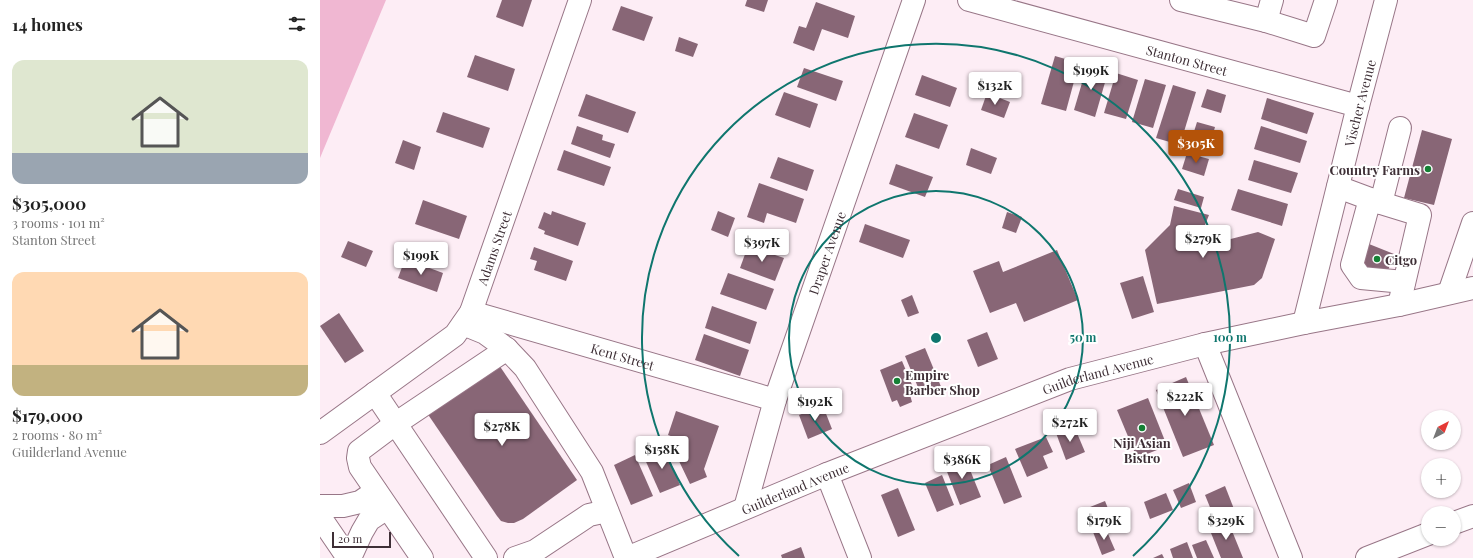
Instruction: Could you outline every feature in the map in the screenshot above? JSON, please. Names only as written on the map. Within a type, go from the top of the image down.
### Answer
[{"type":"street","name":"Adams Street","points":[[320,433],[455,335],[467,318],[580,0]]},
{"type":"street","name":"Draper Avenue","points":[[746,508],[775,400],[914,0]]},
{"type":"street","name":"Stanton Street","points":[[969,0],[1358,106]]},
{"type":"street","points":[[1181,0],[1266,21],[1314,36],[1326,0]]},
{"type":"street","points":[[1266,21],[1272,0]]},
{"type":"street","name":"Vischer Avenue","points":[[1304,323],[1386,0]]},
{"type":"street","points":[[1400,128],[1376,201],[1357,247],[1352,265],[1362,278],[1404,282]]},
{"type":"street","points":[[1338,187],[1420,215],[1399,305]]},
{"type":"street","points":[[1449,293],[1473,223]]},
{"type":"street","points":[[1325,237],[1357,247]]},
{"type":"street","name":"Guilderland Avenue","points":[[627,558],[827,474],[1070,379],[1205,344],[1399,305],[1473,288]]},
{"type":"street","points":[[467,318],[507,349],[525,368],[592,472],[627,558]]},
{"type":"street","name":"Kent Street","points":[[467,318],[775,400]]},
{"type":"street","points":[[1205,344],[1291,558]]},
{"type":"street","points":[[422,558],[360,466],[358,458],[359,450],[507,349]]},
{"type":"street","points":[[375,393],[486,558]]},
{"type":"street","points":[[827,474],[860,558]]},
{"type":"street","points":[[320,506],[343,506],[360,502],[382,500]]},
{"type":"street","points":[[320,516],[349,558],[362,532],[382,500]]},
{"type":"street","points":[[516,558],[535,551],[589,515],[607,511]]},
{"type":"street","points":[[1461,520],[1473,516]]},
{"type":"street","points":[[1367,558],[1421,537]]},
{"type":"shaded area","points":[[320,0],[386,0],[320,158]]},
{"type":"building","points":[[502,0],[532,0],[523,27],[496,17]]},
{"type":"building","points":[[747,0],[768,0],[764,12],[745,6]]},
{"type":"building","points":[[816,2],[855,16],[848,38],[822,29],[814,51],[793,43],[799,26],[806,28]]},
{"type":"building","points":[[621,6],[653,17],[644,41],[612,30]]},
{"type":"building","points":[[679,37],[698,44],[693,57],[675,51]]},
{"type":"building","points":[[475,55],[515,69],[508,91],[467,77]]},
{"type":"building","points":[[1055,56],[1079,63],[1066,111],[1041,104]]},
{"type":"building","points":[[1087,66],[1108,72],[1095,117],[1074,110]]},
{"type":"building","points":[[804,68],[843,81],[836,101],[797,87]]},
{"type":"building","points":[[1116,73],[1138,80],[1126,119],[1104,113]]},
{"type":"building","points":[[922,75],[957,88],[950,107],[915,95]]},
{"type":"building","points":[[1145,79],[1166,85],[1153,128],[1132,122]]},
{"type":"building","points":[[1173,85],[1196,92],[1180,145],[1156,138]]},
{"type":"building","points":[[1207,89],[1226,95],[1221,113],[1201,107]]},
{"type":"building","points":[[784,92],[818,104],[810,128],[775,115]]},
{"type":"building","points":[[987,93],[1010,102],[1004,118],[981,110]]},
{"type":"building","points":[[586,94],[636,112],[628,133],[578,116]]},
{"type":"building","points":[[1267,98],[1314,113],[1307,134],[1261,119]]},
{"type":"building","points":[[443,112],[490,128],[483,148],[436,132]]},
{"type":"building","points":[[914,113],[948,125],[939,149],[905,137]]},
{"type":"building","points":[[1197,122],[1215,127],[1210,144],[1192,138]]},
{"type":"building","points":[[577,126],[603,135],[602,140],[615,144],[610,158],[571,144]]},
{"type":"building","points":[[1261,126],[1307,141],[1300,163],[1254,149]]},
{"type":"building","name":"Country Farms","points":[[1422,130],[1452,139],[1434,205],[1404,198]]},
{"type":"building","points":[[403,140],[421,147],[414,170],[395,163]]},
{"type":"building","points":[[971,148],[997,158],[991,174],[966,165]]},
{"type":"building","points":[[564,150],[611,167],[604,186],[557,170]]},
{"type":"building","points":[[1187,153],[1209,159],[1204,176],[1182,169]]},
{"type":"building","points":[[778,157],[814,170],[807,191],[770,178]]},
{"type":"building","points":[[1254,160],[1298,173],[1291,193],[1248,180]]},
{"type":"building","points":[[896,164],[933,177],[925,197],[889,184]]},
{"type":"building","points":[[759,183],[804,199],[796,223],[767,213],[764,223],[747,217]]},
{"type":"building","points":[[1178,189],[1204,197],[1201,208],[1174,200]]},
{"type":"building","points":[[1238,189],[1288,204],[1282,226],[1231,210]]},
{"type":"building","points":[[423,200],[467,216],[459,239],[415,224]]},
{"type":"building","points":[[1174,206],[1209,215],[1203,230],[1217,226],[1219,242],[1258,232],[1275,239],[1262,278],[1254,285],[1157,304],[1145,250],[1170,225]]},
{"type":"building","points":[[552,211],[586,223],[578,246],[544,234],[545,231],[538,228],[544,212],[551,215]]},
{"type":"building","points":[[718,211],[735,218],[728,237],[711,230]]},
{"type":"building","points":[[1007,212],[1022,217],[1016,233],[1002,228]]},
{"type":"building","points":[[865,224],[910,240],[903,258],[859,242]]},
{"type":"building","points":[[348,241],[373,251],[366,267],[341,257]]},
{"type":"building","name":"Citgo","points":[[1369,244],[1394,254],[1386,276],[1360,264]]},
{"type":"building","points":[[748,246],[784,258],[775,281],[740,268]]},
{"type":"building","points":[[534,247],[573,261],[566,281],[534,270],[537,261],[530,259]]},
{"type":"building","points":[[1057,250],[1078,300],[1024,322],[1016,303],[990,313],[973,271],[999,261],[1003,272]]},
{"type":"building","points":[[405,259],[443,273],[437,292],[398,278]]},
{"type":"building","points":[[728,273],[774,289],[766,310],[720,294]]},
{"type":"building","points":[[1143,276],[1154,312],[1132,319],[1120,283]]},
{"type":"building","points":[[912,295],[919,313],[908,317],[901,300]]},
{"type":"building","points":[[712,306],[757,322],[750,344],[705,328]]},
{"type":"building","points":[[339,313],[364,351],[345,363],[320,326]]},
{"type":"building","points":[[987,332],[998,359],[978,367],[967,340]]},
{"type":"building","points":[[704,334],[749,350],[740,376],[695,360]]},
{"type":"building","points":[[925,348],[942,389],[922,397],[905,356]]},
{"type":"building","points":[[902,361],[915,392],[910,395],[912,402],[900,407],[897,400],[892,402],[880,370]]},
{"type":"building","points":[[499,365],[577,480],[523,519],[514,523],[501,521],[497,516],[427,413]]},
{"type":"building","points":[[1186,377],[1214,445],[1183,457],[1156,390]]},
{"type":"building","name":"Niji Asian Bistro","points":[[1148,398],[1167,446],[1137,458],[1117,410]]},
{"type":"building","points":[[823,406],[832,429],[808,439],[799,415]]},
{"type":"building","points":[[676,411],[719,426],[704,469],[707,477],[690,484],[678,459],[684,441],[668,435]]},
{"type":"building","points":[[1074,426],[1085,452],[1066,460],[1056,433]]},
{"type":"building","points":[[1046,437],[1053,452],[1043,456],[1048,468],[1027,477],[1015,449]]},
{"type":"building","points":[[664,446],[680,485],[660,493],[643,455]]},
{"type":"building","points":[[635,455],[653,496],[631,505],[614,465]]},
{"type":"building","points":[[964,455],[981,497],[960,505],[944,464]]},
{"type":"building","points":[[1006,457],[1022,497],[1004,504],[988,465]]},
{"type":"building","points":[[942,475],[954,505],[937,512],[925,483]]},
{"type":"building","points":[[1189,483],[1196,502],[1181,508],[1173,490]]},
{"type":"building","points":[[1225,486],[1234,509],[1214,517],[1205,495]]},
{"type":"building","points":[[898,488],[915,530],[898,537],[881,495]]},
{"type":"building","points":[[1166,493],[1173,510],[1150,519],[1144,502]]},
{"type":"building","points":[[1105,501],[1109,511],[1089,519],[1085,509]]},
{"type":"building","points":[[1228,521],[1243,558],[1221,558],[1209,528]]},
{"type":"building","points":[[1105,527],[1115,550],[1102,555],[1093,532]]},
{"type":"building","points":[[1206,540],[1214,558],[1197,558],[1192,545]]},
{"type":"building","points":[[1187,542],[1193,558],[1173,558],[1170,549]]},
{"type":"building","points":[[801,547],[805,558],[782,558],[781,555]]},
{"type":"building","points":[[1162,554],[1164,558],[1153,558]]},
{"type":"place","name":"Country Farms","points":[[1428,169]]},
{"type":"place","name":"Citgo","points":[[1377,259]]},
{"type":"place","name":"Empire Barber Shop","points":[[897,381]]},
{"type":"place","name":"Niji Asian Bistro","points":[[1142,428]]}]
